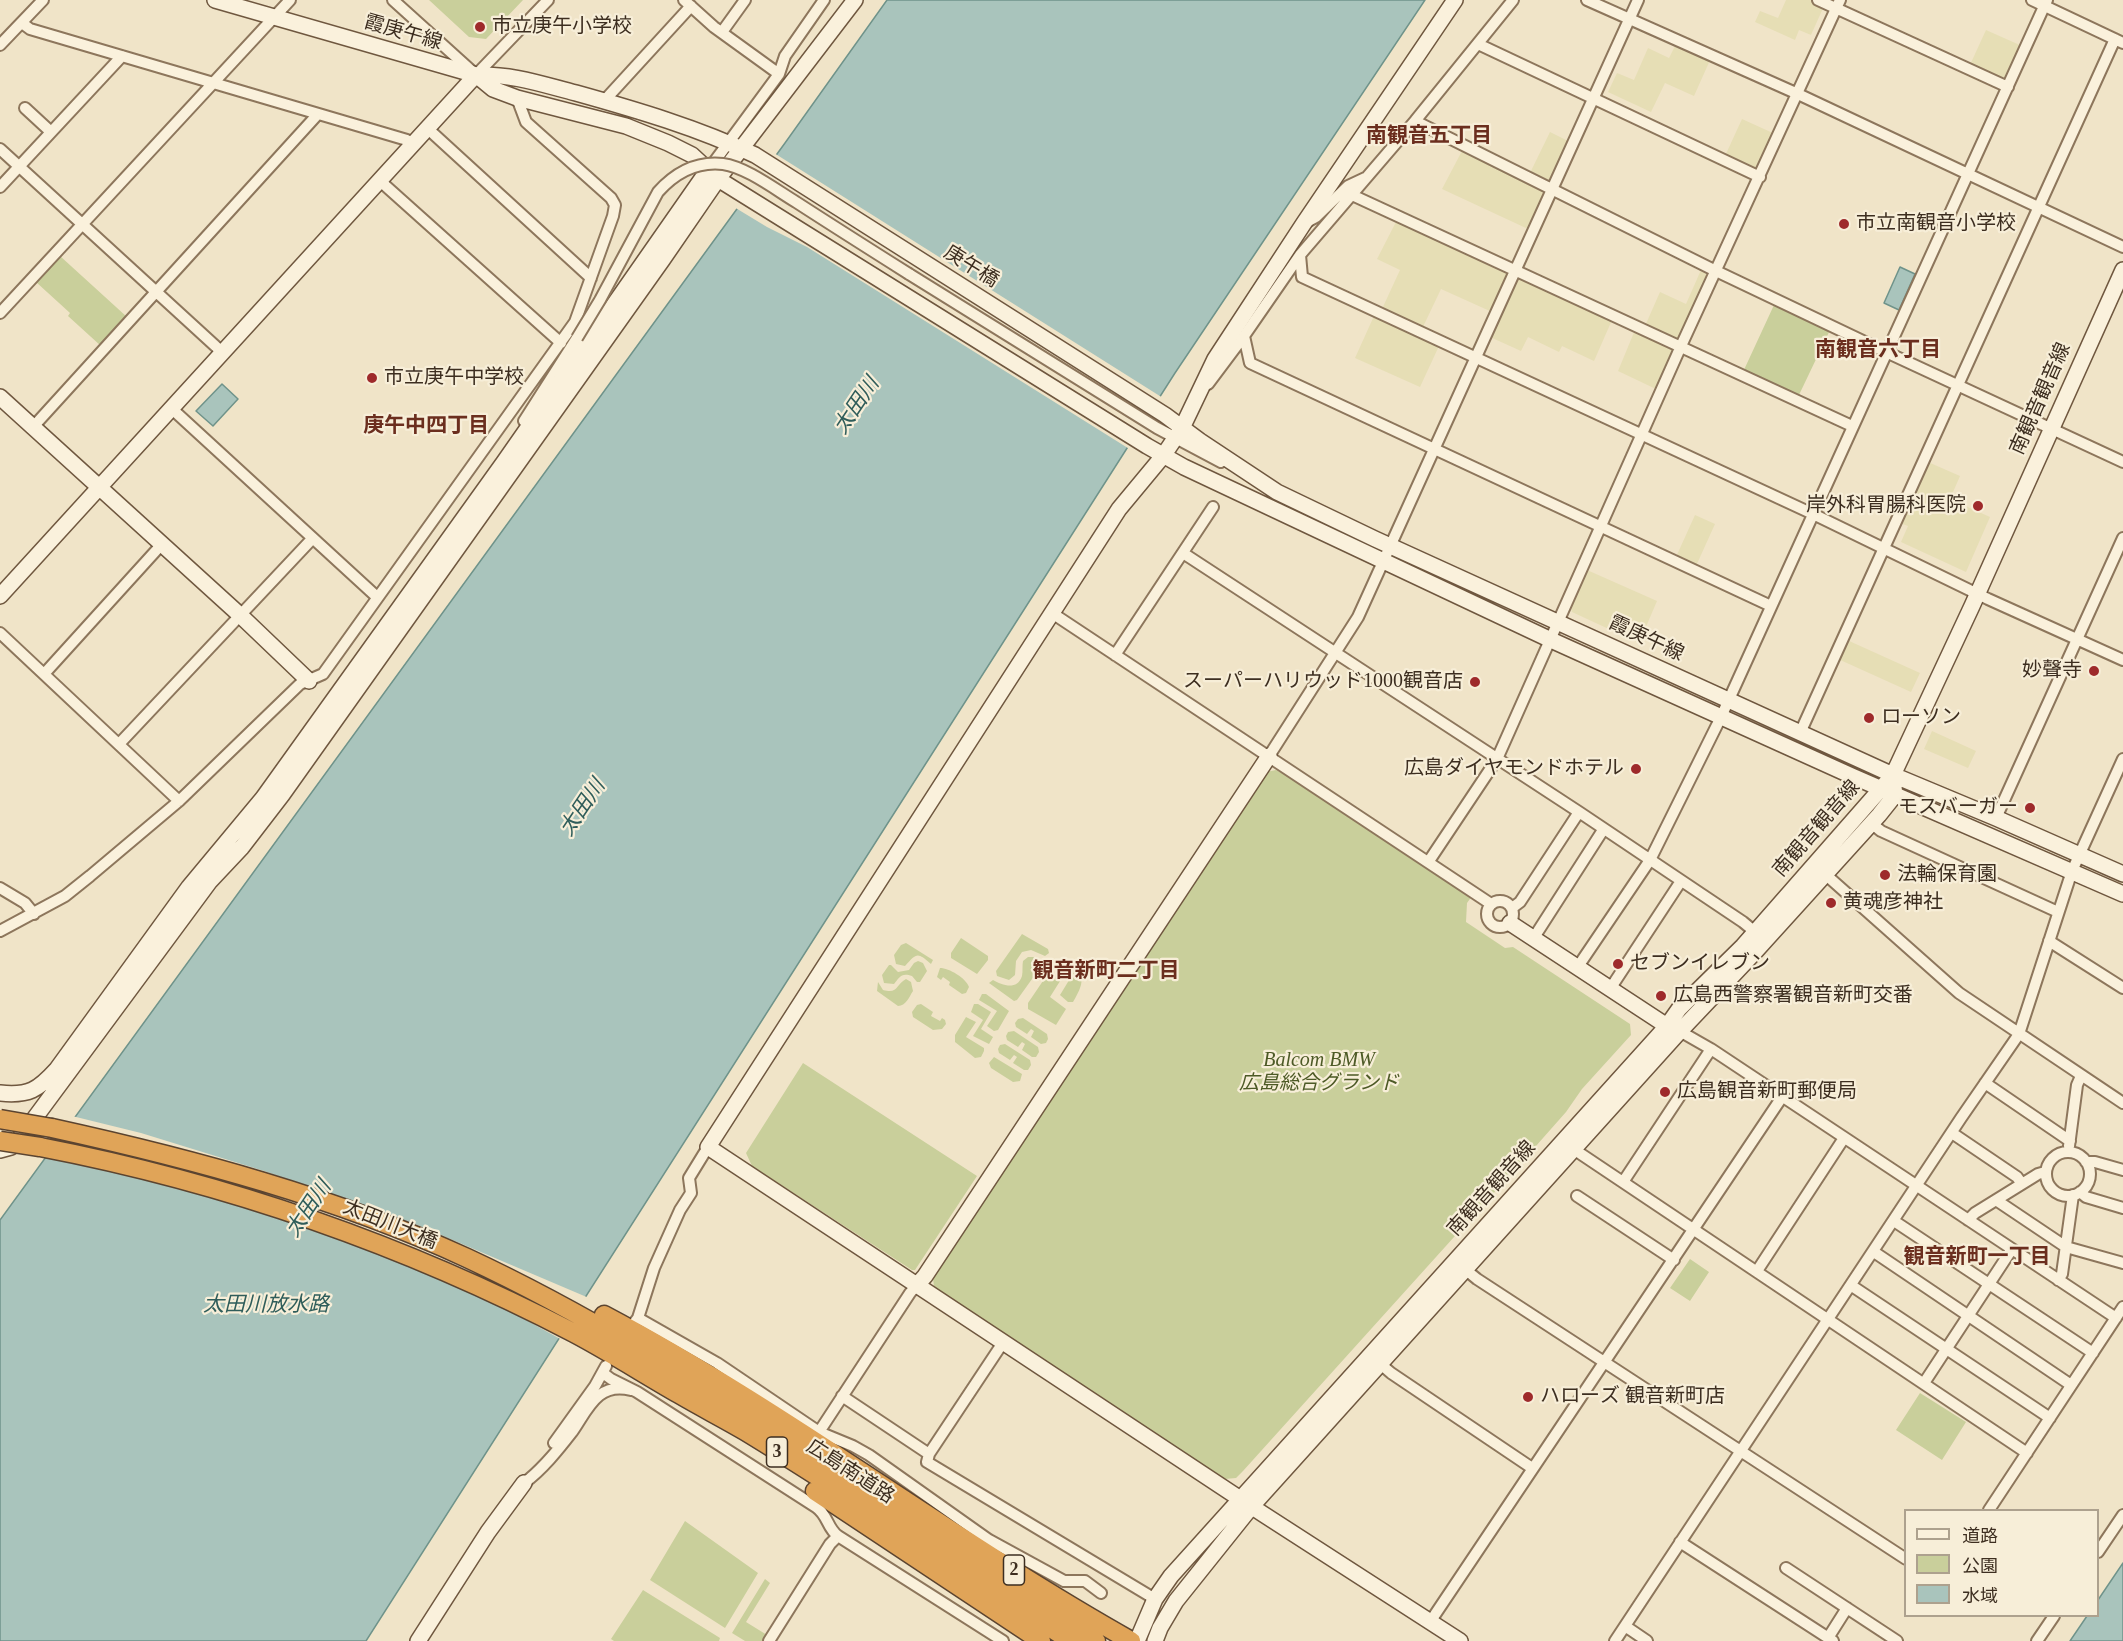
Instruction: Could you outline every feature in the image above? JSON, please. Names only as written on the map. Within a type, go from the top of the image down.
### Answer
[{"type":"highway","name":"太田川大橋","points":[[0,1119],[52,1128],[152,1151],[272,1185],[367,1218],[466,1258]]},
{"type":"highway","name":"太田川大橋","points":[[0,1141],[40,1147],[169,1175],[259,1201],[346,1231],[460,1278],[583,1320]]},
{"type":"highway","name":"広島南道路","points":[[466,1258],[531,1280],[691,1401],[978,1573]]},
{"type":"highway","name":"広島南道路","points":[[583,1320],[703,1387],[978,1573]]},
{"type":"highway","points":[[583,1320],[709,1375],[899,1496]]},
{"type":"highway","points":[[691,1401],[735,1439],[1039,1640]]},
{"type":"highway","name":"2","points":[[899,1496],[1131,1641]]},
{"type":"highway","name":"3","points":[[978,1573],[1071,1641]]},
{"type":"highway","name":"3","points":[[978,1573],[1096,1641]]},
{"type":"street","points":[[0,45],[43,0]]},
{"type":"street","name":"霞庚午線","points":[[215,0],[476,75]]},
{"type":"street","points":[[0,313],[290,0]]},
{"type":"street","points":[[393,0],[494,89],[517,98],[626,126],[692,155],[713,174],[736,189],[1163,456],[1383,562],[1721,717],[2123,894]]},
{"type":"street","points":[[1,593],[379,180],[548,0]]},
{"type":"street","points":[[722,32],[745,0]]},
{"type":"street","points":[[742,149],[779,74],[784,56],[824,0]]},
{"type":"street","points":[[0,1093],[27,1093],[45,1083],[57,1069],[189,887],[263,798],[713,174],[742,149],[855,0]]},
{"type":"street","points":[[1101,1593],[1085,1581],[1064,1581],[988,1540],[862,1450],[819,1432],[717,1363],[636,1320],[654,1268],[680,1210],[691,1193],[689,1178],[708,1147],[1119,509],[1163,456],[1178,433],[1215,358],[1455,0]]},
{"type":"street","points":[[1199,393],[1215,376],[1300,255],[1415,121],[1513,0]]},
{"type":"street","points":[[1587,0],[1798,94],[2123,247]]},
{"type":"street","points":[[819,1432],[910,1293],[932,1266],[1269,756],[1358,617],[1638,0]]},
{"type":"street","points":[[1818,0],[1838,4],[2008,87]]},
{"type":"street","points":[[1800,733],[2040,208],[2119,41],[2046,3],[2032,0]]},
{"type":"street","points":[[604,101],[687,2],[722,32],[779,74]]},
{"type":"street","points":[[1577,968],[1650,860],[1721,717],[2046,3]]},
{"type":"street","points":[[1430,861],[1497,759],[1643,436],[1681,346],[1838,4]]},
{"type":"street","points":[[22,23],[30,29],[407,140],[412,145]]},
{"type":"street","points":[[1478,44],[1760,177]]},
{"type":"street","points":[[0,187],[122,56]]},
{"type":"street","name":"庚午橋","points":[[476,75],[500,74],[604,101],[742,149],[1161,421]]},
{"type":"street","points":[[0,931],[65,896],[179,801],[300,684],[323,674],[575,322],[615,205],[526,122],[517,98]]},
{"type":"street","points":[[25,108],[51,132]]},
{"type":"street","points":[[33,427],[318,114]]},
{"type":"street","points":[[1415,121],[1716,271],[2123,462]]},
{"type":"street","points":[[428,128],[591,278]]},
{"type":"street","points":[[0,149],[223,353]]},
{"type":"street","points":[[504,462],[522,423],[600,300],[658,192],[668,181],[690,168],[703,164],[726,164],[759,179],[1161,421]]},
{"type":"street","points":[[0,1150],[17,1142],[210,881],[243,847],[282,795],[657,268],[713,174]]},
{"type":"street","points":[[1304,223],[1316,218],[1348,186],[1367,177]]},
{"type":"street","points":[[379,180],[561,343]]},
{"type":"street","points":[[1352,195],[1852,426]]},
{"type":"street","points":[[1300,255],[1302,277],[2123,660]]},
{"type":"street","name":"南観音観音線","points":[[1674,1028],[1679,1009],[1755,932],[1893,775],[2123,270]]},
{"type":"street","points":[[1244,336],[1250,363],[1771,606]]},
{"type":"street","points":[[0,397],[241,616],[309,681]]},
{"type":"street","points":[[171,408],[377,597]]},
{"type":"street","name":"霞庚午線","points":[[1161,421],[1277,492],[1390,546],[1893,775],[2123,874]]},
{"type":"street","points":[[1115,655],[1213,507]]},
{"type":"street","points":[[1996,818],[2123,538]]},
{"type":"street","points":[[119,744],[312,539]]},
{"type":"street","points":[[44,674],[162,544]]},
{"type":"street","points":[[1183,554],[1579,812],[1755,932]]},
{"type":"street","points":[[1052,613],[1430,861],[1491,904]]},
{"type":"street","points":[[0,633],[179,801]]},
{"type":"street","points":[[1615,1641],[2019,1034],[2078,855],[2123,760]]},
{"type":"street","name":"南観音観音線","points":[[1137,1641],[1155,1599],[1171,1576],[1246,1502],[1674,1028],[1754,954],[1895,795],[1893,775]]},
{"type":"street","points":[[1579,812],[1511,915],[1500,927],[1490,923],[1486,913],[1491,904],[1503,900],[1511,915],[1533,939],[1610,989],[1711,1049],[2116,1318]]},
{"type":"street","points":[[1871,823],[1881,831],[2058,912]]},
{"type":"street","points":[[1533,939],[1604,830]]},
{"type":"street","points":[[1825,874],[1959,993],[2123,1103]]},
{"type":"street","points":[[1610,989],[1681,881]]},
{"type":"street","points":[[0,888],[25,903],[34,914]]},
{"type":"street","points":[[2049,941],[2123,988]]},
{"type":"street","points":[[1623,1182],[1711,1049]]},
{"type":"street","points":[[2081,1076],[2077,1084],[2069,1146],[2053,1157],[2048,1165],[2045,1172],[2048,1184],[2054,1191],[2065,1196],[2076,1194],[2123,1208]]},
{"type":"street","points":[[1985,1083],[2069,1146],[2086,1162],[2089,1181],[2076,1194],[2062,1274],[2058,1280]]},
{"type":"street","points":[[1430,1622],[1782,1097]]},
{"type":"street","points":[[1952,1133],[2017,1177],[2022,1184]]},
{"type":"street","points":[[1757,1271],[1844,1138]]},
{"type":"street","points":[[1569,1146],[2027,1453]]},
{"type":"street","points":[[708,1147],[1460,1641]]},
{"type":"street","points":[[2086,1162],[2095,1162],[2123,1170]]},
{"type":"street","points":[[1968,1220],[1996,1200],[2045,1172]]},
{"type":"street","points":[[1577,1197],[1674,1260]]},
{"type":"street","points":[[1996,1200],[2066,1247],[2123,1263]]},
{"type":"street","points":[[1894,1221],[2093,1353]]},
{"type":"street","points":[[1924,1383],[2012,1250]]},
{"type":"street","points":[[1874,1252],[2071,1385]]},
{"type":"street","points":[[1461,1265],[1604,1362],[1904,1558]]},
{"type":"street","points":[[1852,1286],[2050,1418]]},
{"type":"street","points":[[1990,1509],[2123,1307]]},
{"type":"street","points":[[1004,1341],[929,1454],[927,1462],[1155,1599]]},
{"type":"street","points":[[1376,1360],[1390,1373],[1532,1468]]},
{"type":"street","points":[[418,1641],[488,1532],[530,1472],[581,1407],[605,1369],[611,1379],[637,1392],[822,1511],[830,1527],[838,1536],[1003,1641]]},
{"type":"street","points":[[524,1483],[569,1435],[592,1401],[616,1389],[637,1392]]},
{"type":"street","points":[[842,1396],[929,1454]]},
{"type":"street","points":[[899,1496],[909,1497],[920,1492]]},
{"type":"street","name":"南観音観音線","points":[[1155,1641],[1176,1601],[1207,1565],[1246,1502]]},
{"type":"street","points":[[2099,1549],[2123,1515]]},
{"type":"street","points":[[769,1641],[830,1544],[838,1536]]},
{"type":"street","points":[[1680,1542],[1830,1639],[1847,1608]]},
{"type":"street","points":[[1786,1568],[1897,1641]]},
{"type":"street","points":[[2037,1641],[2053,1617]]},
{"type":"street","points":[[1625,1626],[1647,1641]]},
{"type":"shaded area","points":[[1786,0],[1810,0],[1824,6],[1811,35],[1799,30],[1795,40],[1755,22],[1760,11],[1778,18]]},
{"type":"shaded area","points":[[1986,30],[2022,46],[2006,79],[2001,81],[1969,67]]},
{"type":"shaded area","points":[[1677,42],[1711,58],[1694,96],[1665,83],[1651,112],[1608,92],[1617,73],[1634,80],[1648,48],[1669,58]]},
{"type":"shaded area","points":[[1742,119],[1775,134],[1759,169],[1756,170],[1725,156]]},
{"type":"shaded area","points":[[1550,132],[1568,141],[1550,180],[1547,181],[1530,173]]},
{"type":"shaded area","points":[[1463,149],[1542,189],[1543,195],[1528,229],[1442,189]]},
{"type":"shaded area","points":[[1397,220],[1506,271],[1508,276],[1492,312],[1441,289],[1422,329],[1382,309],[1400,270],[1377,259]]},
{"type":"shaded area","points":[[1701,270],[1708,273],[1710,278],[1681,340],[1677,341],[1645,326],[1660,292],[1686,304]]},
{"type":"shaded area","points":[[1520,276],[1612,320],[1594,361],[1562,346],[1559,352],[1528,337],[1521,351],[1490,337],[1514,278]]},
{"type":"shaded area","points":[[1374,316],[1439,346],[1420,387],[1355,358]]},
{"type":"shaded area","points":[[1635,330],[1673,348],[1675,353],[1658,390],[1618,371]]},
{"type":"shaded area","points":[[1928,462],[1960,476],[1950,499],[1990,517],[1966,572],[1901,542],[1908,526],[1900,523]]},
{"type":"shaded area","points":[[1695,515],[1715,524],[1696,566],[1676,557]]},
{"type":"shaded area","points":[[1587,570],[1657,601],[1639,643],[1572,612],[1571,607]]},
{"type":"shaded area","points":[[1847,640],[1920,673],[1911,692],[1838,659]]},
{"type":"shaded area","points":[[1932,731],[1976,751],[1968,768],[1924,749]]},
{"type":"green space","points":[[429,0],[523,0],[486,39],[469,37]]},
{"type":"green space","points":[[60,256],[127,317],[101,346],[36,282]]},
{"type":"green space","points":[[1774,305],[1830,330],[1798,397],[1743,372]]},
{"type":"green space","name":"Balcom BMW 広島総合グランド","points":[[1276,770],[1299,782],[1472,896],[1467,903],[1466,922],[1505,948],[1513,947],[1630,1024],[1631,1035],[1582,1089],[1566,1112],[1528,1155],[1243,1471],[1236,1478],[1225,1479],[954,1301],[934,1287],[933,1278],[1266,772]]},
{"type":"green space","points":[[1022,934],[1048,949],[1049,953],[1045,956],[1031,950],[1022,952],[1016,961],[1015,975],[1009,980],[997,976],[996,971]]},
{"type":"green space","points":[[961,938],[988,956],[988,960],[977,974],[951,958],[951,953]]},
{"type":"green space","points":[[906,943],[933,960],[931,964],[923,957],[915,956],[905,966],[896,964],[894,955],[901,945]]},
{"type":"green space","points":[[1028,957],[1035,957],[1042,965],[1017,1000],[1014,1001],[989,983],[993,980],[1009,986],[1017,984],[1022,976],[1023,961]]},
{"type":"green space","points":[[1058,959],[1063,959],[1070,964],[1081,977],[1082,982],[1073,1002],[1068,1002],[1060,995],[1071,977],[1057,967]]},
{"type":"green space","points":[[918,961],[923,963],[927,971],[920,982],[912,976],[905,975],[894,984],[884,983],[882,975],[889,965],[898,972],[909,970]]},
{"type":"green space","points":[[940,968],[961,977],[969,987],[966,993],[962,994],[949,985],[950,982],[943,977],[941,980],[937,977]]},
{"type":"green space","points":[[1049,972],[1062,978],[1050,997],[1066,1009],[1056,1025],[1028,1009],[1028,1003]]},
{"type":"green space","points":[[906,979],[911,982],[913,991],[901,1006],[877,991],[878,982],[883,990],[892,991]]},
{"type":"green space","points":[[982,994],[986,994],[1009,1011],[998,1030],[994,1031],[987,1026],[997,1011],[979,1000]]},
{"type":"green space","points":[[921,1004],[933,1012],[931,1016],[940,1021],[942,1018],[945,1020],[946,1024],[942,1029],[933,1030],[913,1017],[912,1012],[917,1005]]},
{"type":"green space","points":[[974,1004],[991,1012],[981,1029],[993,1037],[989,1044],[973,1036],[983,1020],[971,1012]]},
{"type":"green space","points":[[966,1017],[976,1022],[966,1037],[984,1048],[981,1057],[975,1058],[955,1042],[955,1035]]},
{"type":"green space","points":[[1023,1018],[1047,1034],[1046,1043],[1041,1044],[1031,1037],[1034,1031],[1031,1029],[1027,1034],[1016,1027],[1015,1023],[1018,1019]]},
{"type":"green space","points":[[1014,1031],[1038,1047],[1039,1052],[1036,1057],[1022,1050],[1025,1044],[1022,1042],[1018,1047],[1007,1040],[1008,1032]]},
{"type":"green space","points":[[1005,1044],[1030,1060],[1031,1065],[1028,1070],[1013,1063],[1017,1057],[1014,1055],[1010,1060],[999,1053],[1000,1045]]},
{"type":"green space","points":[[994,1057],[1022,1074],[1020,1081],[1013,1082],[991,1068],[989,1063]]},
{"type":"green space","points":[[803,1063],[977,1176],[915,1270],[752,1166],[746,1153]]},
{"type":"green space","points":[[1690,1259],[1709,1272],[1690,1301],[1670,1288]]},
{"type":"green space","points":[[1920,1393],[1966,1422],[1942,1460],[1896,1430]]},
{"type":"green space","points":[[685,1521],[758,1573],[725,1628],[650,1580]]},
{"type":"green space","points":[[765,1579],[770,1583],[746,1622],[767,1635],[763,1641],[745,1641],[732,1633]]},
{"type":"green space","points":[[643,1590],[720,1638],[719,1641],[614,1641],[611,1639]]},
{"type":"water","name":"太田川放水路","points":[[887,0],[1425,0],[1175,373],[366,1641],[0,1641],[0,1220]]},
{"type":"water","points":[[1900,267],[1915,274],[1899,310],[1884,303]]},
{"type":"water","points":[[222,384],[238,399],[213,426],[196,411]]},
{"type":"water","points":[[2123,1563],[2123,1641],[2070,1641],[2086,1617],[2099,1617],[2099,1599]]},
{"type":"pier","points":[[774,153],[1163,398],[1131,450],[807,247],[734,207]]},
{"type":"pier","points":[[72,1116],[141,1133],[264,1171],[415,1224],[589,1298],[562,1340],[456,1281],[215,1192],[46,1151]]},
{"type":"place","name":"市立庚午小学校","points":[[480,27]]},
{"type":"place","name":"市立南観音小学校","points":[[1844,224]]},
{"type":"place","name":"市立庚午中学校","points":[[372,378]]},
{"type":"place","name":"岸外科胃腸科医院","points":[[1978,506]]},
{"type":"place","name":"妙聲寺","points":[[2094,671]]},
{"type":"place","name":"スーパーハリウッド1000観音店","points":[[1475,682]]},
{"type":"place","name":"ローソン","points":[[1869,718]]},
{"type":"place","name":"広島ダイヤモンドホテル","points":[[1636,769]]},
{"type":"place","name":"モスバーガー","points":[[2030,808]]},
{"type":"place","name":"法輪保育園","points":[[1885,875]]},
{"type":"place","name":"黄魂彦神社","points":[[1831,903]]},
{"type":"place","name":"セブンイレブン","points":[[1618,964]]},
{"type":"place","name":"広島西警察署観音新町交番","points":[[1661,996]]},
{"type":"place","name":"広島観音新町郵便局","points":[[1665,1092]]},
{"type":"place","name":"ハローズ 観音新町店","points":[[1528,1397]]},
{"type":"district","name":"南観音五丁目","points":[[1429,137]]},
{"type":"district","name":"南観音六丁目","points":[[1878,351]]},
{"type":"district","name":"庚午中四丁目","points":[[426,427]]},
{"type":"district","name":"観音新町二丁目","points":[[1106,972]]},
{"type":"district","name":"観音新町一丁目","points":[[1977,1258]]},
{"type":"water label","name":"太田川","points":[[857,406]]},
{"type":"water label","name":"太田川","points":[[583,808]]},
{"type":"water label","name":"太田川","points":[[309,1209]]}]
